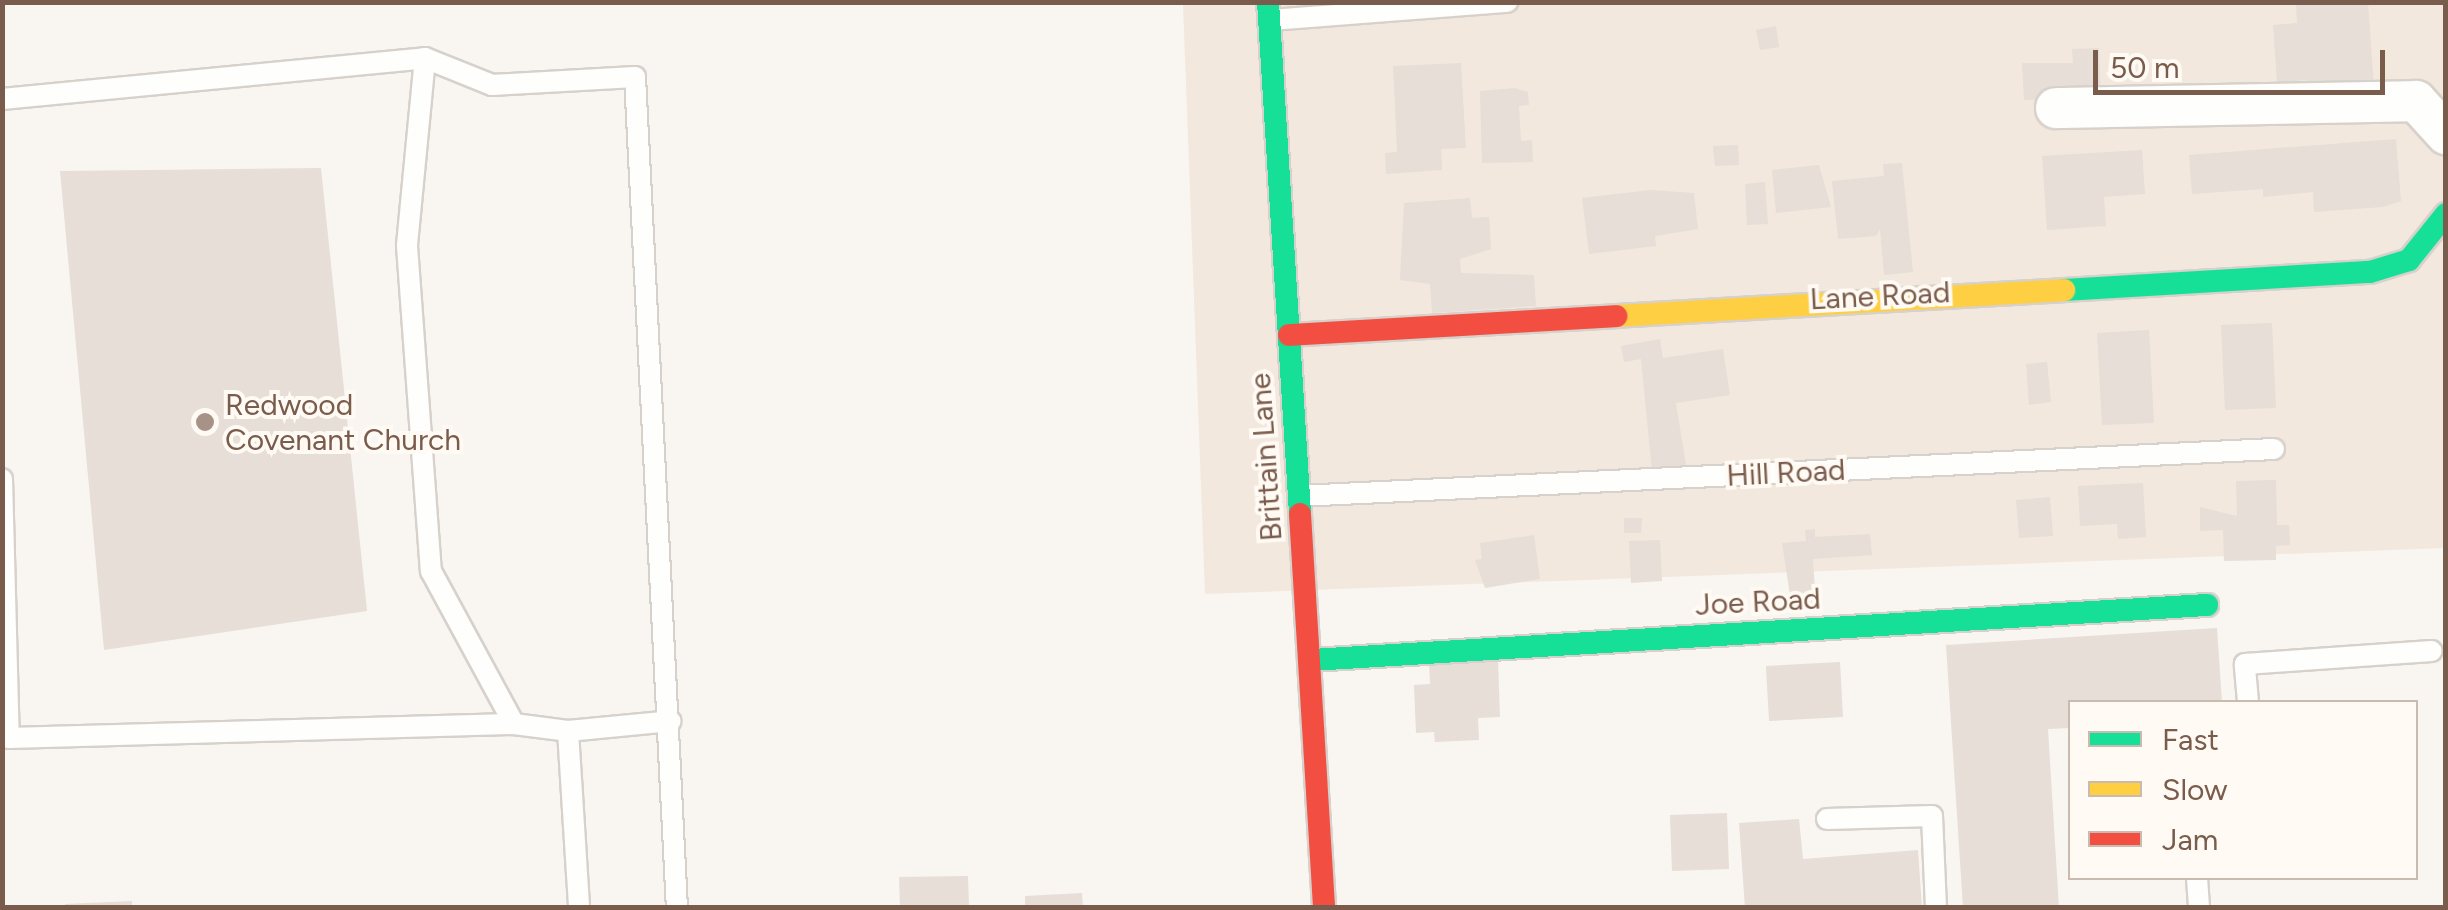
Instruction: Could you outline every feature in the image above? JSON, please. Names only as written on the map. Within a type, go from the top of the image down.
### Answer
[{"type":"street","name":"Brittain Lane","points":[[1269,11],[1297,496],[1312,660],[1324,908]]},
{"type":"street","points":[[2056,108],[2416,102],[2446,134]]},
{"type":"street","name":"Lane Road","points":[[1289,335],[2370,272],[2408,260],[2439,232],[2446,214]]},
{"type":"street","name":"Joe Road","points":[[1312,660],[2208,605]]},
{"type":"lane","points":[[1269,11],[1507,2]]},
{"type":"lane","points":[[2,99],[424,58],[492,86],[635,77],[671,721],[677,908]]},
{"type":"lane","points":[[424,58],[407,246],[430,571],[514,724]]},
{"type":"lane","name":"Hill Road","points":[[1297,496],[2274,449]]},
{"type":"lane","points":[[2,480],[9,738],[514,724],[568,731],[671,721]]},
{"type":"lane","points":[[2248,700],[2245,664],[2432,652]]},
{"type":"lane","points":[[568,731],[579,908]]},
{"type":"lane","points":[[1828,819],[1932,816],[1936,908]]},
{"type":"lane","points":[[2197,880],[2199,908]]},
{"type":"shaded area","points":[[1183,3],[2445,3],[2445,548],[1205,594]]},
{"type":"building","points":[[2368,2],[2374,88],[2308,92],[2307,80],[2277,82],[2273,25],[2297,23],[2296,4]]},
{"type":"building","points":[[1776,26],[1779,47],[1760,50],[1756,30]]},
{"type":"building","points":[[2099,48],[2101,98],[2024,100],[2022,63],[2073,63],[2072,49]]},
{"type":"building","points":[[1461,63],[1466,148],[1441,149],[1442,170],[1386,174],[1385,153],[1397,152],[1393,66]]},
{"type":"building","points":[[1515,88],[1528,92],[1529,105],[1519,106],[1521,141],[1532,140],[1533,162],[1482,163],[1480,91]]},
{"type":"building","points":[[2396,139],[2401,201],[2383,207],[2314,212],[2313,192],[2263,197],[2263,189],[2192,194],[2189,155]]},
{"type":"building","points":[[1738,145],[1739,165],[1715,166],[1713,146]]},
{"type":"building","points":[[2142,150],[2145,194],[2104,197],[2106,226],[2047,230],[2042,156]]},
{"type":"building","points":[[1902,163],[1913,272],[1884,275],[1880,229],[1876,236],[1838,239],[1832,181],[1884,176],[1883,164]]},
{"type":"building","points":[[1819,165],[1831,207],[1776,213],[1772,170]]},
{"type":"building","points":[[321,168],[367,611],[104,650],[60,171]]},
{"type":"building","points":[[1765,182],[1768,224],[1747,225],[1745,184]]},
{"type":"building","points":[[1650,190],[1694,193],[1698,229],[1655,236],[1656,246],[1589,254],[1582,198]]},
{"type":"building","points":[[1470,198],[1472,218],[1489,217],[1491,249],[1460,259],[1461,273],[1534,275],[1536,306],[1432,313],[1430,284],[1400,280],[1404,203]]},
{"type":"building","points":[[2272,323],[2276,408],[2225,410],[2221,325]]},
{"type":"building","points":[[2149,330],[2154,423],[2102,425],[2097,333]]},
{"type":"building","points":[[1660,339],[1663,358],[1723,349],[1730,395],[1676,403],[1686,465],[1652,471],[1641,359],[1624,362],[1621,346]]},
{"type":"building","points":[[2047,362],[2051,402],[2029,405],[2026,364]]},
{"type":"building","points":[[2276,480],[2277,525],[2289,525],[2290,545],[2276,546],[2276,560],[2224,561],[2223,530],[2200,531],[2200,507],[2237,516],[2236,481]]},
{"type":"building","points":[[2143,483],[2146,537],[2118,539],[2117,524],[2080,526],[2078,486]]},
{"type":"building","points":[[2050,497],[2053,536],[2019,538],[2016,500]]},
{"type":"building","points":[[1624,518],[1642,518],[1641,533],[1624,533]]},
{"type":"building","points":[[1815,529],[1815,537],[1870,534],[1872,555],[1813,559],[1816,606],[1792,608],[1782,543],[1806,541],[1805,530]]},
{"type":"building","points":[[1534,535],[1540,579],[1485,588],[1475,560],[1482,559],[1480,543]]},
{"type":"building","points":[[1660,540],[1662,581],[1631,583],[1629,541]]},
{"type":"building","points":[[2217,628],[2222,700],[2068,700],[2068,728],[2048,729],[2059,908],[1963,908],[1946,645]]},
{"type":"building","points":[[1498,660],[1500,717],[1478,718],[1479,740],[1435,742],[1434,732],[1416,733],[1414,685],[1430,684],[1429,663]]},
{"type":"building","points":[[1840,662],[1843,717],[1769,721],[1766,666]]},
{"type":"building","points":[[1727,813],[1729,869],[1672,871],[1670,815]]},
{"type":"building","points":[[1799,819],[1803,859],[1918,850],[1922,908],[1745,908],[1739,823]]},
{"type":"building","points":[[968,876],[969,908],[900,908],[899,877]]},
{"type":"building","points":[[1082,893],[1083,908],[1025,908],[1025,896]]},
{"type":"building","points":[[132,901],[132,908],[65,908],[65,904]]},
{"type":"traffic: fast","points":[[1268,2],[1300,514]]},
{"type":"traffic: fast","points":[[2064,290],[2370,272],[2409,260],[2446,214]]},
{"type":"traffic: fast","points":[[1312,660],[2207,605]]},
{"type":"traffic: slow","points":[[1616,316],[2064,290]]},
{"type":"traffic: jam","points":[[1289,335],[1616,316]]},
{"type":"traffic: jam","points":[[1300,514],[1324,908]]},
{"type":"place","name":"Redwood Covenant Church","points":[[205,422]]}]
